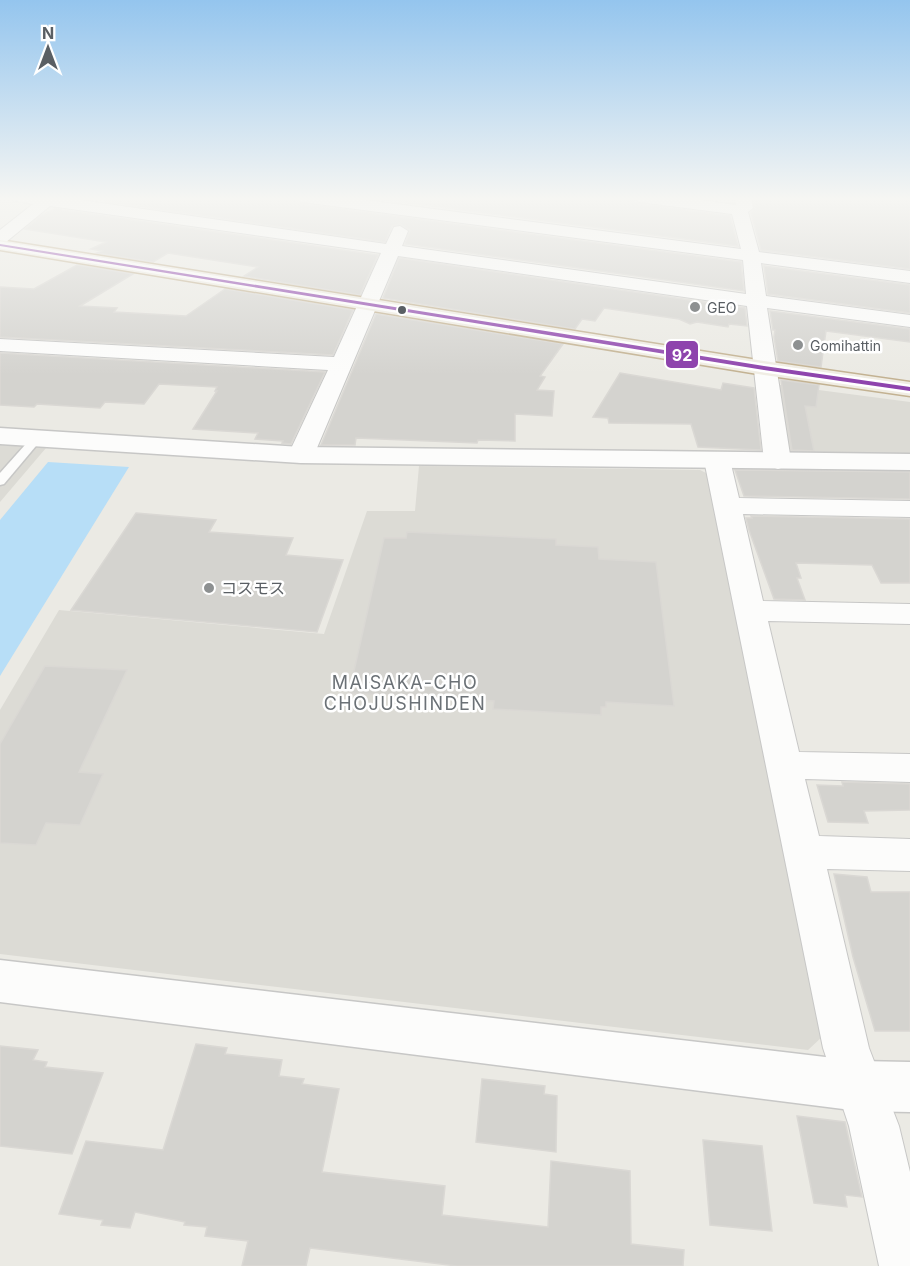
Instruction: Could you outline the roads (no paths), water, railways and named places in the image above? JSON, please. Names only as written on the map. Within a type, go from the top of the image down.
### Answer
[{"type":"highway","points":[[69,256],[765,368],[910,389]]},
{"type":"street","points":[[301,455],[389,256]]},
{"type":"street","points":[[441,256],[756,302],[910,321]]},
{"type":"street","points":[[751,256],[778,461]]},
{"type":"street","points":[[752,256],[910,277]]},
{"type":"street","points":[[0,345],[341,364]]},
{"type":"street","points":[[0,436],[301,455],[910,462]]},
{"type":"street","points":[[717,460],[846,1048],[874,1126],[906,1266]]},
{"type":"street","points":[[728,506],[910,509]]},
{"type":"street","points":[[751,611],[910,614]]},
{"type":"street","points":[[784,765],[910,768]]},
{"type":"street","points":[[803,852],[910,855]]},
{"type":"street","points":[[0,981],[859,1086],[910,1087]]},
{"type":"lane","points":[[0,481],[37,438]]},
{"type":"lane","points":[[0,460],[17,461]]},
{"type":"water","points":[[48,462],[129,467],[0,676],[0,520]]},
{"type":"place","name":"GEO","points":[[695,307]]},
{"type":"place","name":"Gomihattin","points":[[798,345]]},
{"type":"place","name":"コスモス","points":[[209,588]]},
{"type":"district","name":"MAISAKA-CHO CHOJUSHINDEN","points":[[405,692]]}]
